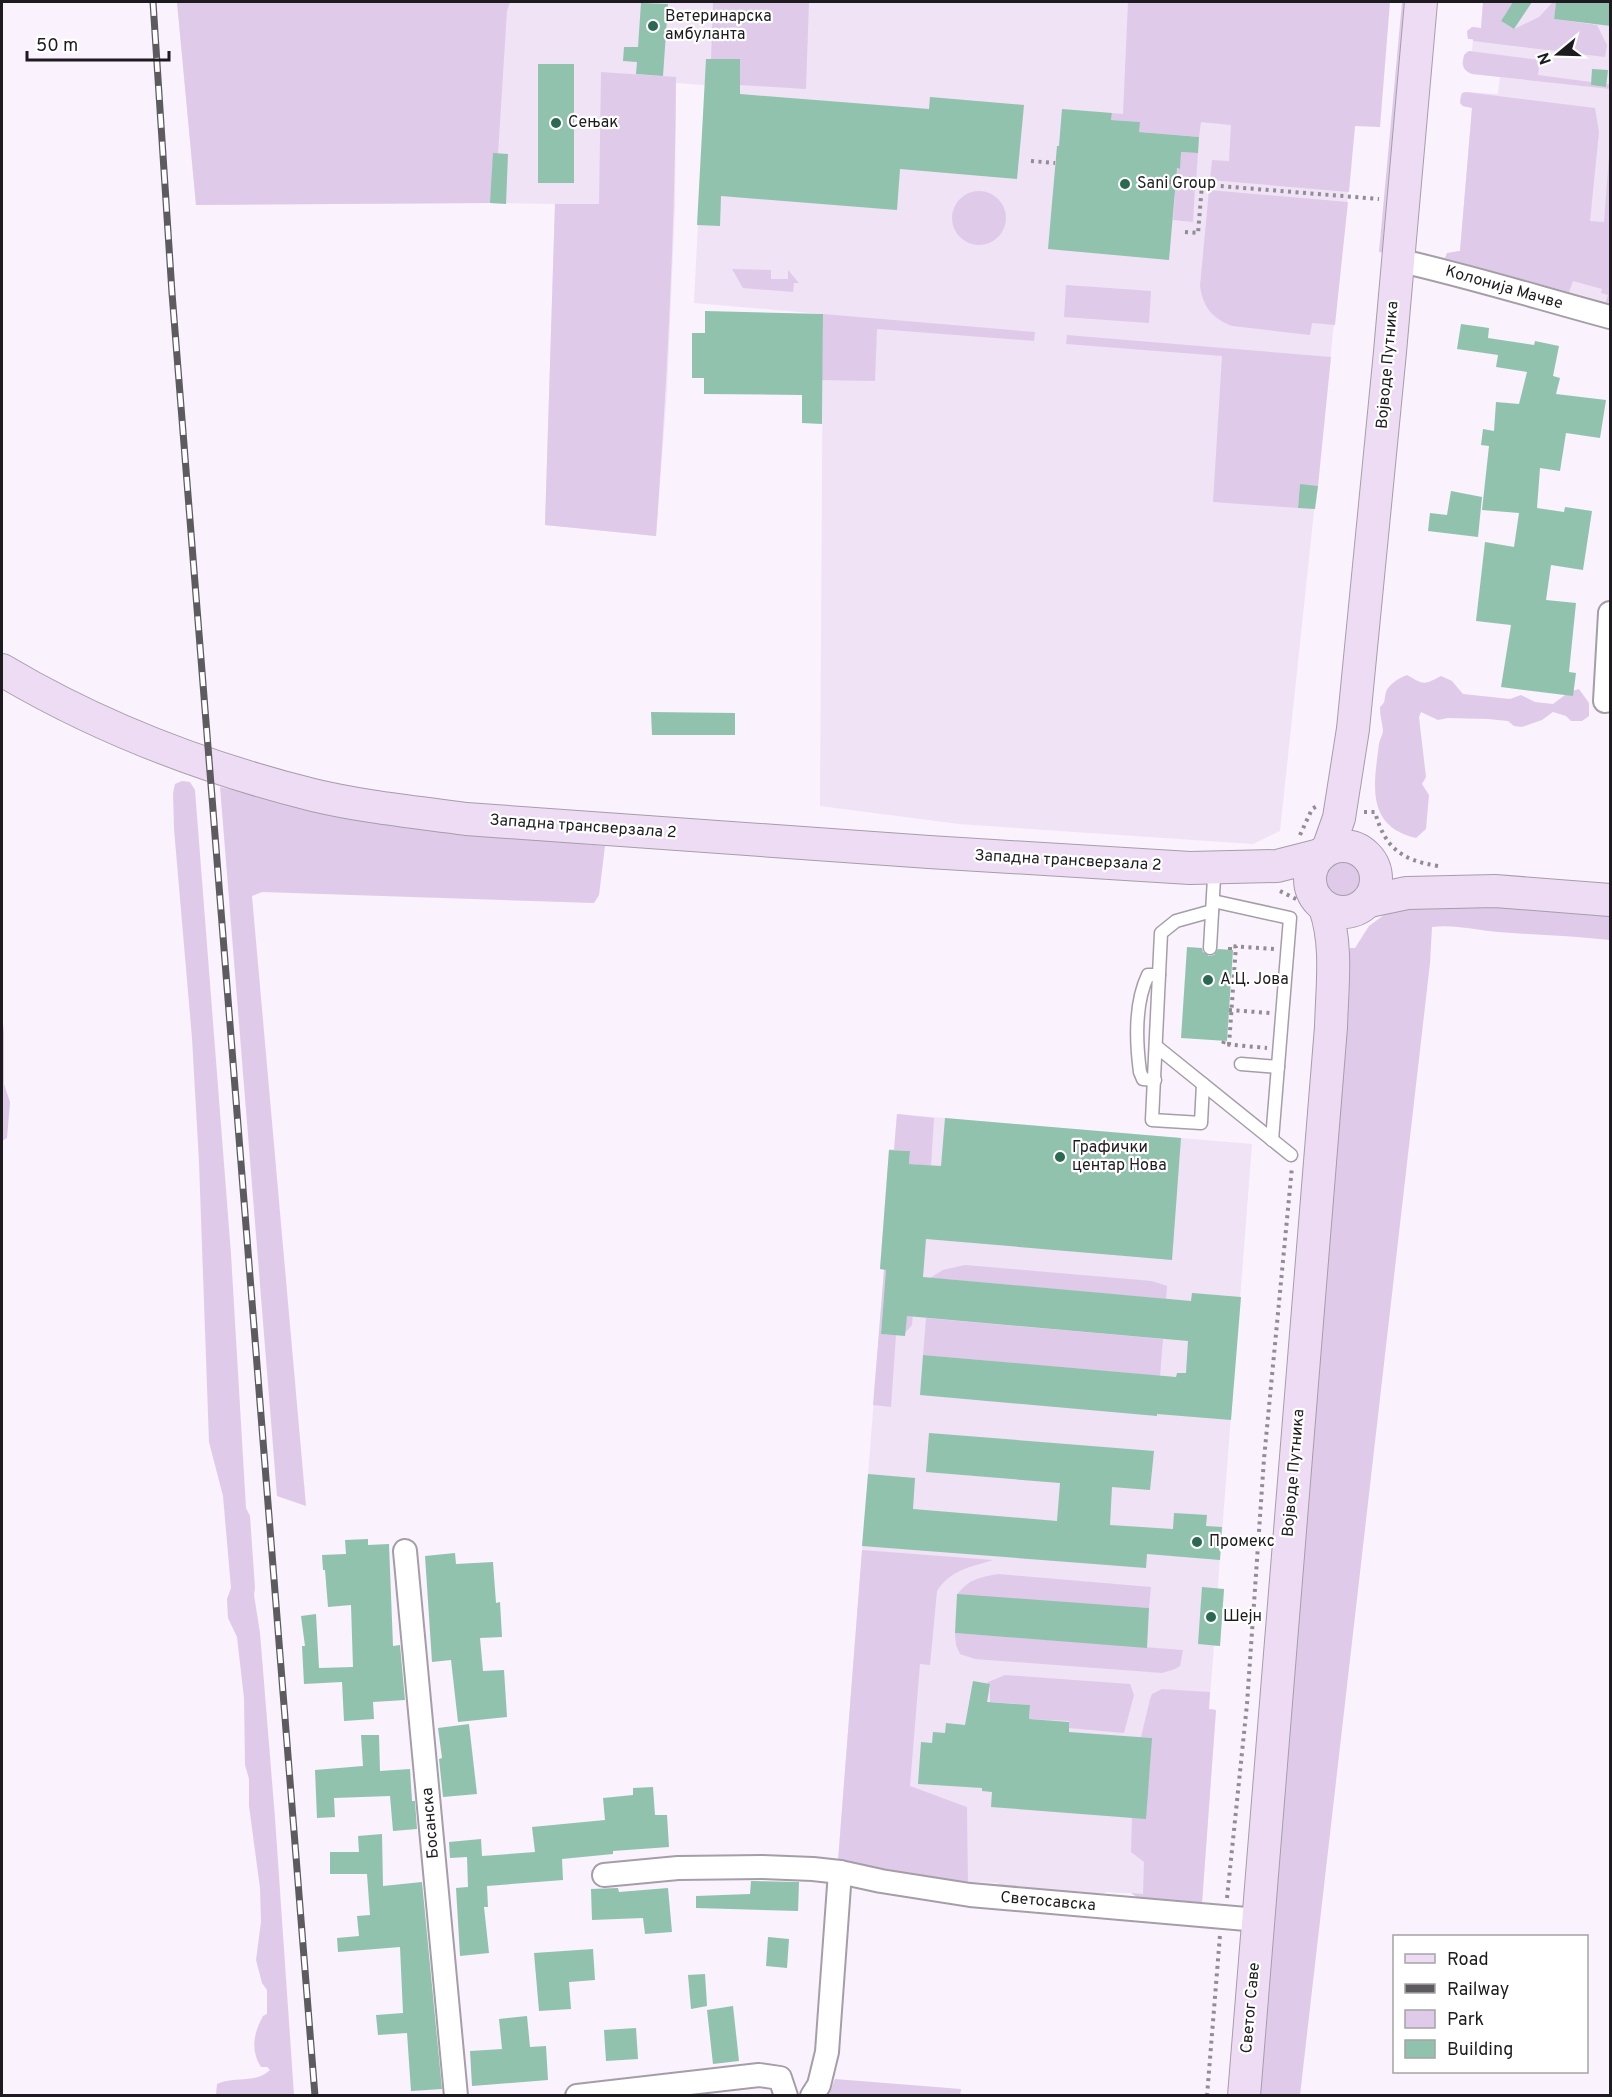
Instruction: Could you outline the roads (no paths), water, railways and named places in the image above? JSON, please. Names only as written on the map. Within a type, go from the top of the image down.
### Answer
[{"type":"main road","name":"Војводе Путника","points":[[1314,849],[1339,818],[1353,729],[1421,2]]},
{"type":"main road","name":"Западна трансверзала 2","points":[[2,670],[73,708],[161,747],[231,772],[315,795],[364,805],[466,819],[1202,873],[1279,884],[1316,904]]},
{"type":"main road","name":"Војводе Путника","points":[[1353,729],[1357,816],[1369,859]]},
{"type":"main road","points":[[1495,891],[1407,876],[1369,859],[1352,847],[1314,849],[1315,861],[1310,875],[1311,890],[1316,904],[1344,913],[1407,892],[1495,891],[1611,900]]},
{"type":"main road","name":"Западна трансверзала 2","points":[[1202,873],[1277,867],[1314,849]]},
{"type":"main road","points":[[1366,904],[1376,886],[1376,878],[1369,859]]},
{"type":"main road","name":"Војводе Путника","points":[[1258,1920],[1331,1027],[1333,950],[1330,921],[1316,904]]},
{"type":"main road","name":"Војводе Путника","points":[[1331,1027],[1347,938],[1366,904]]},
{"type":"main road","name":"Светог Саве","points":[[1244,2096],[1258,1920]]},
{"type":"street","name":"Колонија Мачве","points":[[1397,260],[1452,272],[1611,317]]},
{"type":"street","points":[[1605,701],[1611,613]]},
{"type":"street","name":"Босанска","points":[[405,1551],[456,2096]]},
{"type":"street","name":"Светосавска","points":[[604,1875],[714,1867],[762,1867],[840,1872],[970,1895],[1258,1920]]},
{"type":"street","points":[[812,2096],[819,2085],[827,2052],[840,1872]]},
{"type":"street","points":[[577,2096],[759,2075],[783,2087]]},
{"type":"lane","points":[[1202,873],[1212,906],[1210,948]]},
{"type":"lane","points":[[1203,1084],[1201,1123],[1152,1120],[1161,933],[1176,921],[1212,906],[1290,918],[1272,1140]]},
{"type":"lane","points":[[1155,1080],[1143,1079],[1140,1072],[1138,1023],[1143,985],[1148,975],[1159,975]]},
{"type":"lane","points":[[1156,1047],[1291,1155]]},
{"type":"lane","points":[[1241,1064],[1278,1067]]},
{"type":"railway","points":[[153,2],[172,293],[315,2096]]},
{"type":"place","name":"Ветеринарска амбуланта","points":[[653,26]]},
{"type":"place","name":"Сењак","points":[[556,123]]},
{"type":"place","name":"Sani Group","points":[[1125,184]]},
{"type":"place","name":"А.Ц. Јова","points":[[1208,980]]},
{"type":"place","name":"Графички центар Нова","points":[[1060,1157]]},
{"type":"place","name":"Промекс","points":[[1197,1542]]},
{"type":"place","name":"Шејн","points":[[1211,1617]]}]
